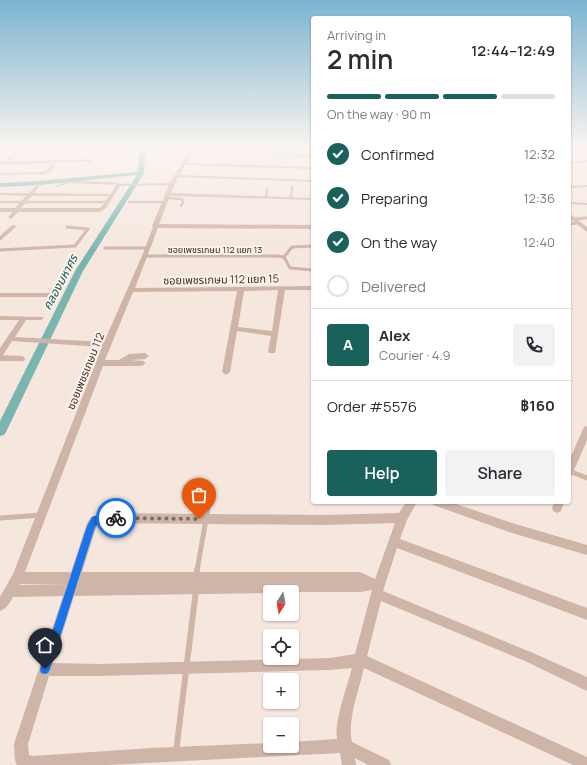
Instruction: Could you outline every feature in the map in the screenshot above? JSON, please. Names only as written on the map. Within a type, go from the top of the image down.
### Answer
[{"type":"street","points":[[120,185],[116,182],[70,182],[57,186],[120,185],[147,184],[172,184]]},
{"type":"street","points":[[573,182],[580,187]]},
{"type":"street","name":"ซอยเพชรเกษม 112","points":[[0,605],[11,591],[17,578],[107,345],[146,252],[172,184]]},
{"type":"street","points":[[11,216],[38,185]]},
{"type":"street","points":[[0,210],[100,210],[104,207],[120,185]]},
{"type":"street","points":[[571,187],[587,186]]},
{"type":"street","points":[[238,196],[240,190]]},
{"type":"street","points":[[0,194],[112,195]]},
{"type":"street","points":[[166,198],[238,196],[311,199]]},
{"type":"street","points":[[571,203],[587,204]]},
{"type":"street","points":[[572,220],[587,230]]},
{"type":"street","points":[[0,239],[14,226]]},
{"type":"street","points":[[155,226],[311,227]]},
{"type":"street","points":[[272,351],[282,288]]},
{"type":"street","name":"ซอยเพชรเกษม 112 แยก 15","points":[[130,290],[311,288]]},
{"type":"street","points":[[226,372],[235,329],[241,289]]},
{"type":"street","points":[[0,295],[52,295]]},
{"type":"street","points":[[0,318],[41,318]]},
{"type":"street","points":[[0,353],[24,318]]},
{"type":"street","points":[[235,329],[274,334]]},
{"type":"street","points":[[10,339],[107,345]]},
{"type":"street","points":[[121,363],[129,357],[145,356]]},
{"type":"street","points":[[0,358],[21,359]]},
{"type":"street","points":[[101,362],[141,363]]},
{"type":"street","points":[[571,467],[587,429]]},
{"type":"street","points":[[349,765],[343,733],[345,718],[361,660],[376,588],[395,542],[402,518],[411,504]]},
{"type":"street","points":[[442,504],[512,528],[587,550]]},
{"type":"street","points":[[384,765],[345,746],[175,754],[33,763],[22,760],[21,744],[91,526],[95,520],[101,518],[324,520],[402,518]]},
{"type":"street","points":[[395,542],[587,614]]},
{"type":"street","points":[[17,578],[74,578],[196,584],[360,586],[376,588],[587,684]]},
{"type":"street","points":[[11,591],[71,591],[196,584]]},
{"type":"street","points":[[45,669],[99,670],[330,664],[361,660],[587,764]]},
{"type":"lane","points":[[291,198],[292,187]]},
{"type":"lane","points":[[266,197],[267,189]]},
{"type":"lane","points":[[129,202],[166,198],[182,199],[183,202],[181,206]]},
{"type":"lane","points":[[0,202],[107,202]]},
{"type":"lane","points":[[572,220],[587,218]]},
{"type":"lane","points":[[0,250],[75,246],[88,229],[67,227]]},
{"type":"lane","points":[[311,246],[292,247],[284,257],[290,268],[311,270]]},
{"type":"lane","name":"ซอยเพชรเกษม 112 แยก 13","points":[[105,248],[146,252],[284,257]]},
{"type":"lane","points":[[571,473],[587,478]]},
{"type":"lane","points":[[175,754],[187,667],[196,584],[210,496]]},
{"type":"lane","points":[[0,518],[41,515]]},
{"type":"waterway","points":[[0,185],[52,182]]},
{"type":"waterway","name":"คลองมหาศร","points":[[0,432],[79,271],[135,182]]},
{"type":"way so far","points":[[116,518],[199,519]]},
{"type":"route","points":[[45,669],[91,526],[95,520],[101,518],[116,518]]}]
